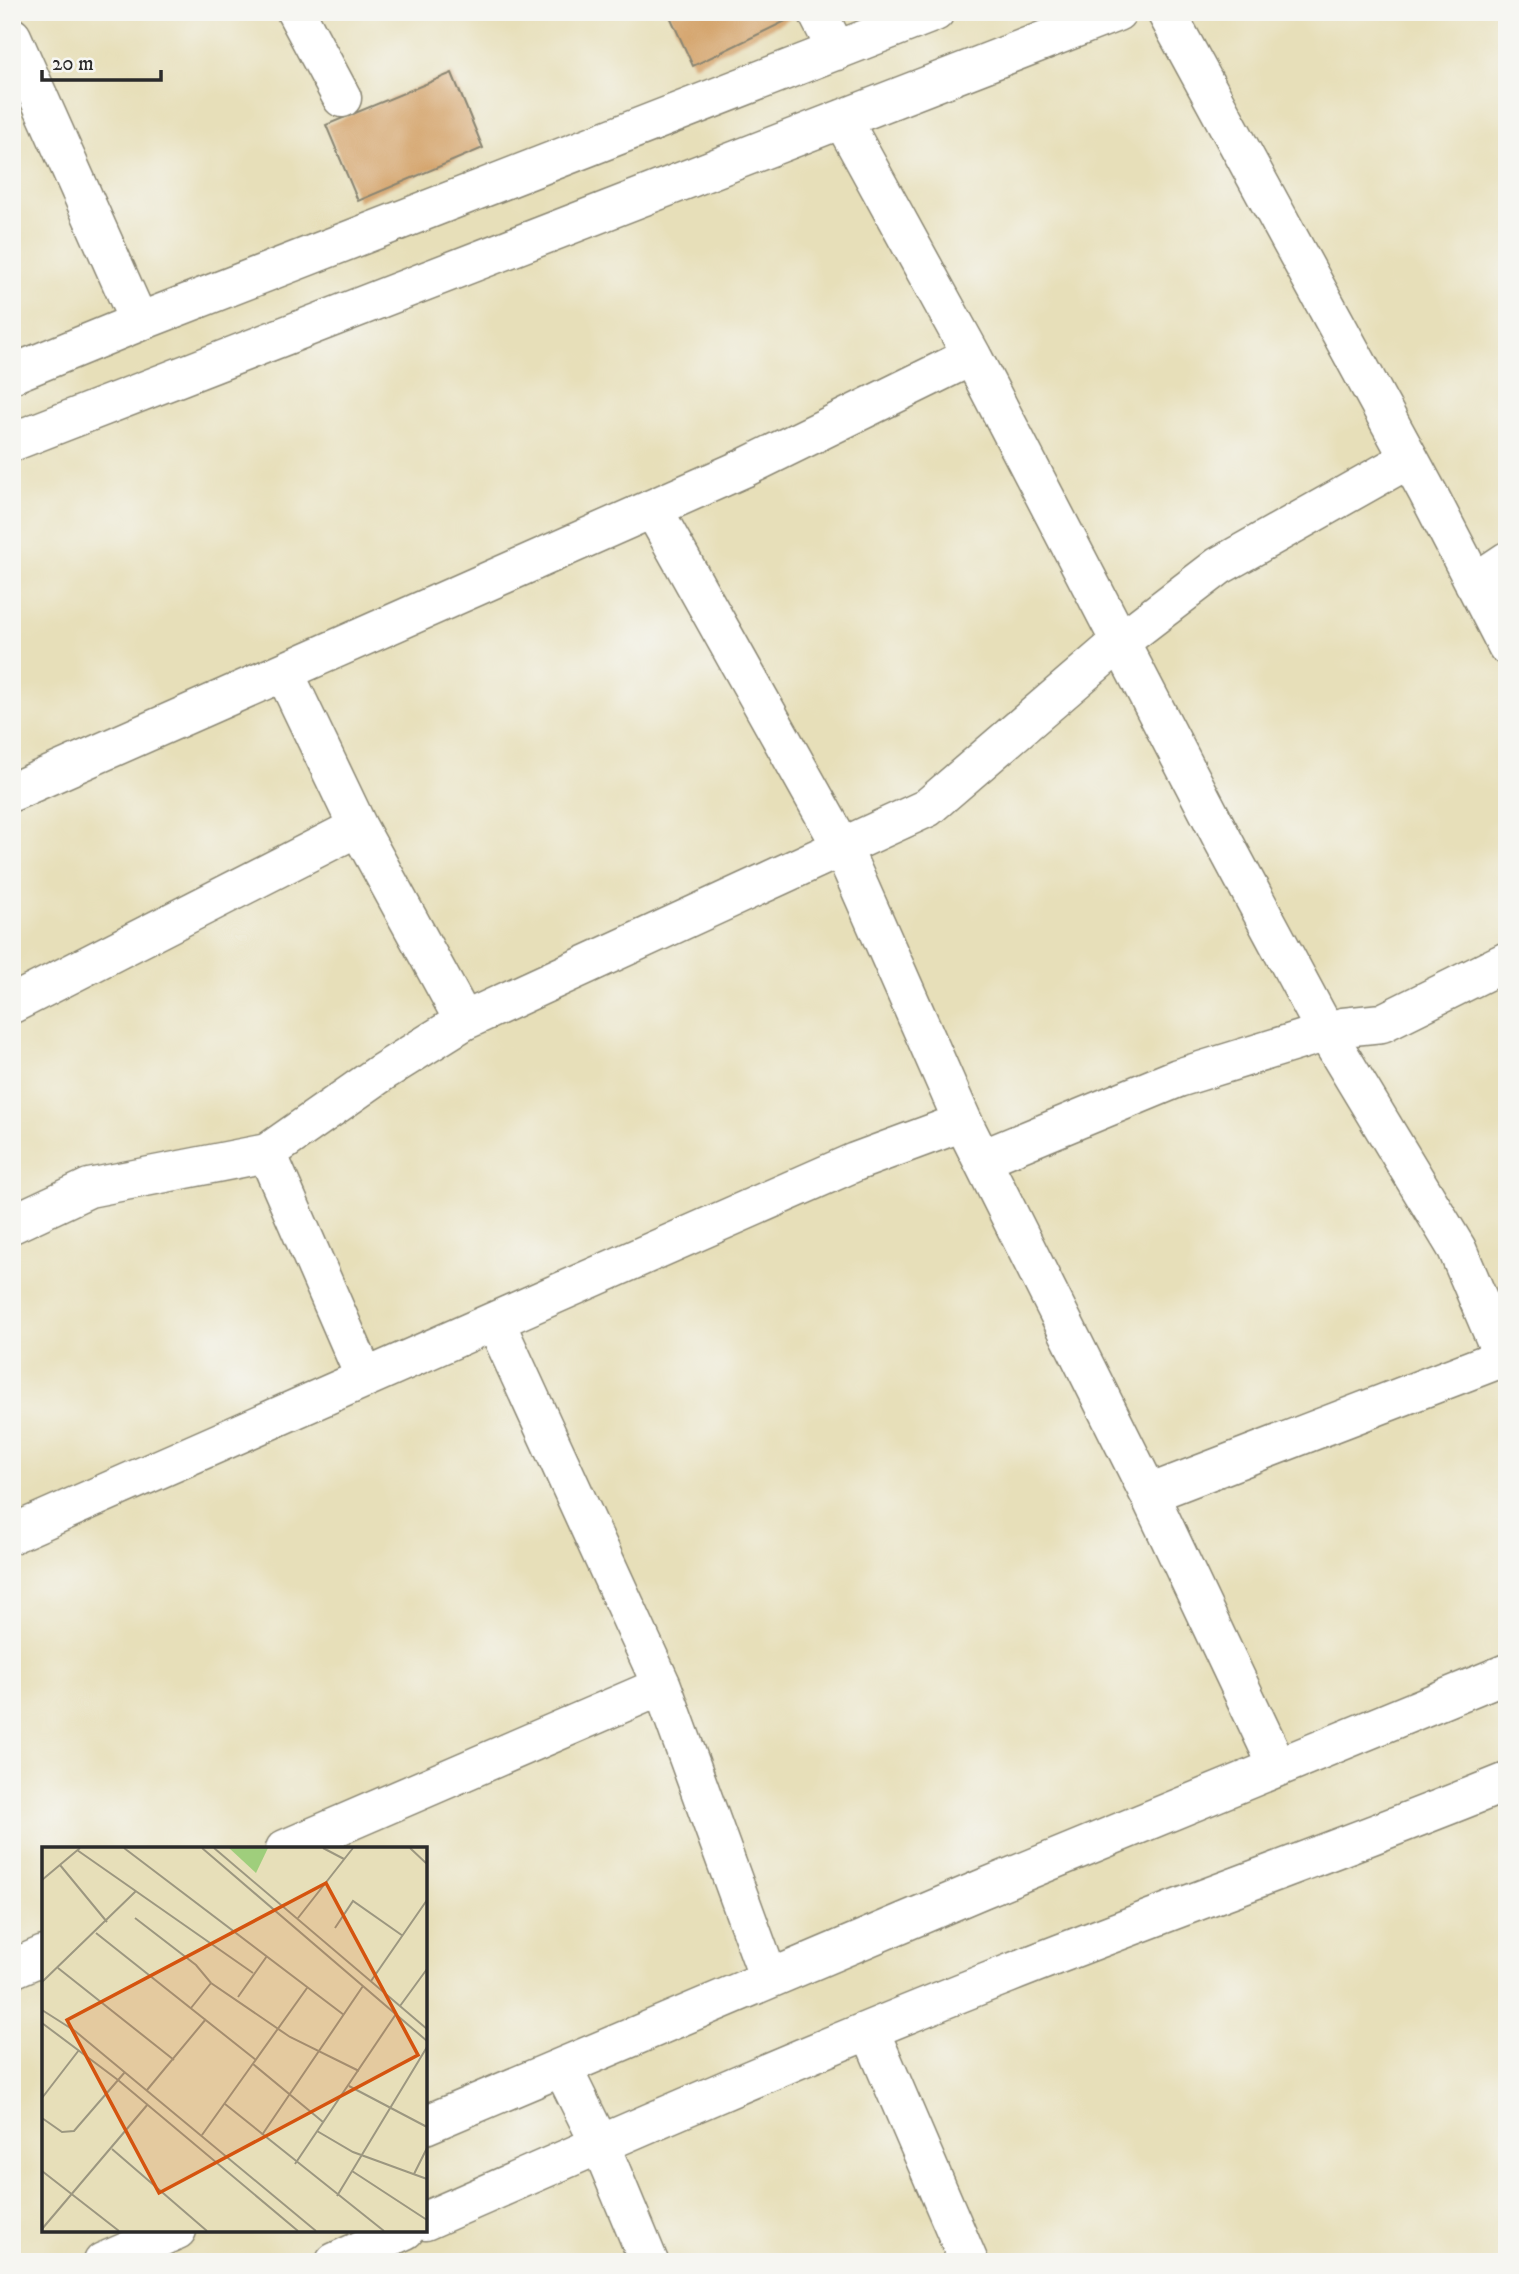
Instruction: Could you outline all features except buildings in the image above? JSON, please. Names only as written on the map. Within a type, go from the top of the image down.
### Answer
[{"type":"street","points":[[296,12],[342,98]]},
{"type":"street","points":[[817,12],[837,51]]},
{"type":"street","points":[[12,374],[935,12]]},
{"type":"street","points":[[12,442],[1116,12]]},
{"type":"street","points":[[1166,12],[1507,646]]},
{"type":"street","points":[[12,37],[139,322]]},
{"type":"street","points":[[842,119],[972,356],[1326,1032],[1457,1248],[1505,1356],[1149,1494]]},
{"type":"street","points":[[12,792],[744,468],[972,356]]},
{"type":"street","points":[[12,1224],[89,1188],[267,1153],[381,1073],[464,1021],[927,808],[1120,642],[1219,566],[1409,460]]},
{"type":"street","points":[[653,509],[842,847],[963,1122],[1149,1494],[1278,1768]]},
{"type":"street","points":[[1474,583],[1507,561]]},
{"type":"street","points":[[284,672],[358,827],[464,1021]]},
{"type":"street","points":[[12,1004],[358,827]]},
{"type":"street","points":[[982,1159],[1178,1078],[1343,1027],[1382,1023],[1507,961]]},
{"type":"street","points":[[12,1534],[855,1162],[963,1122]]},
{"type":"street","points":[[267,1153],[365,1378]]},
{"type":"street","points":[[495,1321],[662,1685],[769,1979]]},
{"type":"street","points":[[427,2124],[769,1979],[1507,1674]]},
{"type":"street","points":[[290,1847],[662,1685]]},
{"type":"street","points":[[427,2220],[600,2144],[1008,1974],[1507,1782]]},
{"type":"street","points":[[12,1969],[42,1956]]},
{"type":"street","points":[[870,2031],[969,2262]]},
{"type":"street","points":[[562,2067],[600,2144],[649,2262]]},
{"type":"street","points":[[103,2262],[172,2232]]},
{"type":"street","points":[[335,2262],[401,2232]]}]
